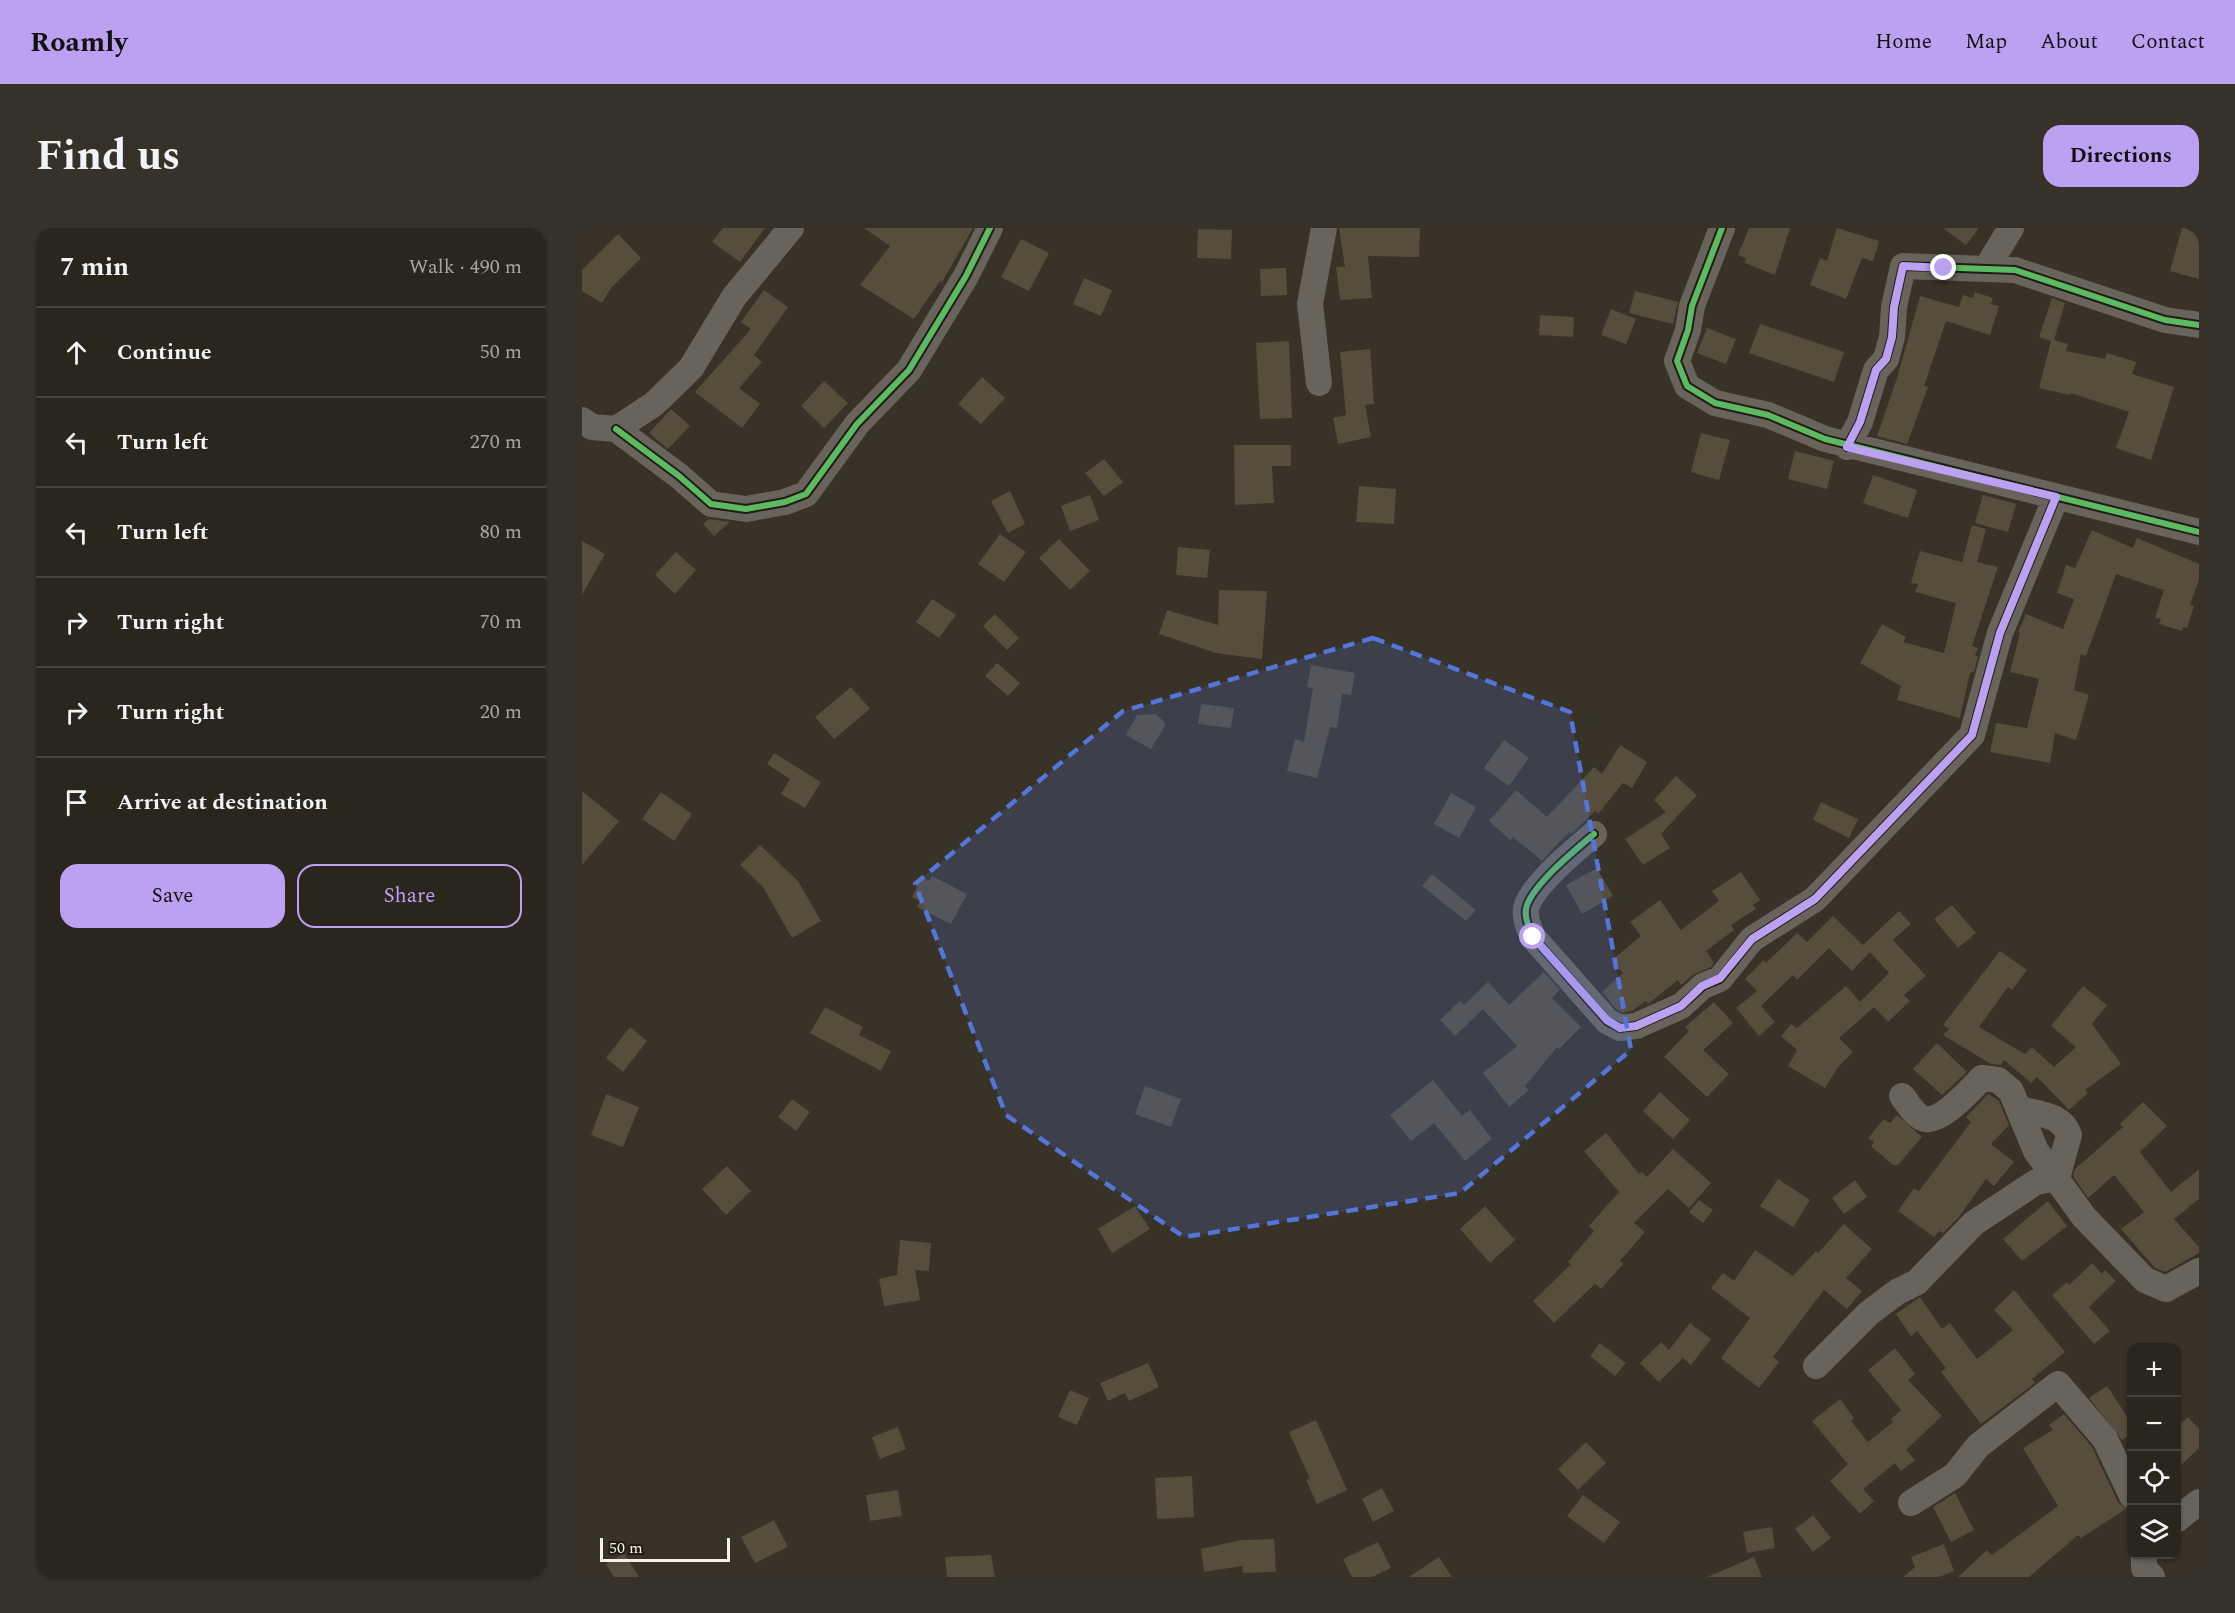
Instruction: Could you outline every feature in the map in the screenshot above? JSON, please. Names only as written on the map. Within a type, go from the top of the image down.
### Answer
[{"type":"street","points":[[616,429],[654,404],[691,369],[734,297],[791,228]]},
{"type":"street","points":[[582,420],[592,427],[616,429],[711,504],[746,509],[785,502],[806,494],[857,424],[909,370],[966,276],[990,228]]},
{"type":"street","points":[[1319,383],[1310,303],[1324,228]]},
{"type":"street","points":[[1722,228],[1692,306],[1688,330],[1677,361],[1687,386],[1715,403],[1768,415],[1847,447],[2199,532]]},
{"type":"street","points":[[1986,269],[2011,228]]},
{"type":"street","points":[[1847,447],[1860,422],[1876,370],[1886,359],[1903,266],[2015,270],[2165,320],[2199,325]]},
{"type":"street","points":[[1594,834],[1538,888],[1526,907],[1527,922],[1533,937],[1607,1020],[1620,1028],[1636,1026],[1681,1006],[1702,986],[1720,978],[1752,939],[1815,899],[1972,735],[2000,633],[2056,497]]},
{"type":"street","points":[[1902,1096],[1917,1115],[1925,1119],[1934,1118],[1955,1105],[1982,1078],[1990,1077],[2005,1084],[2020,1109],[2036,1151],[2084,1217],[2145,1280],[2166,1289],[2199,1271]]},
{"type":"street","points":[[2020,1109],[2057,1119],[2067,1129],[2069,1135],[2057,1178]]},
{"type":"street","points":[[1816,1366],[1869,1313],[1897,1292],[1917,1282],[1974,1223],[2036,1182],[2057,1178]]},
{"type":"street","points":[[1911,1503],[1955,1475],[1978,1446],[2058,1384],[2105,1439],[2127,1485]]},
{"type":"street","points":[[2144,1559],[2144,1568],[2152,1577]]},
{"type":"highlighted area","points":[[1373,638],[1570,712],[1631,1050],[1460,1193],[1184,1237],[1006,1115],[915,884],[1123,711]]},
{"type":"building","points":[[723,228],[765,228],[740,262],[712,242]]},
{"type":"building","points":[[864,228],[973,228],[942,282],[940,281],[914,319],[860,285],[890,246]]},
{"type":"building","points":[[1339,228],[1420,228],[1419,257],[1368,256],[1372,298],[1340,300],[1336,267],[1345,267]]},
{"type":"building","points":[[1749,228],[1790,228],[1775,275],[1745,263],[1746,258],[1738,255]]},
{"type":"building","points":[[1837,228],[1879,241],[1873,261],[1862,258],[1846,299],[1810,285],[1820,258],[1827,261]]},
{"type":"building","points":[[1943,228],[1979,228],[1966,245]]},
{"type":"building","points":[[2182,228],[2199,228],[2199,279],[2170,271]]},
{"type":"building","points":[[1198,229],[1232,230],[1231,259],[1197,258]]},
{"type":"building","points":[[618,234],[641,258],[611,288],[602,303],[582,291],[582,270]]},
{"type":"building","points":[[1021,239],[1049,253],[1029,291],[1001,277]]},
{"type":"building","points":[[1286,268],[1287,295],[1261,296],[1260,269]]},
{"type":"building","points":[[1084,278],[1112,290],[1101,316],[1073,304]]},
{"type":"building","points":[[764,290],[788,307],[754,355],[762,362],[739,388],[760,404],[742,428],[695,392],[751,329],[741,322]]},
{"type":"building","points":[[1635,291],[1678,302],[1673,324],[1629,313]]},
{"type":"building","points":[[1975,292],[1993,298],[1991,304],[1999,306],[1990,335],[1946,321],[1924,386],[1928,387],[1907,444],[1877,436],[1897,378],[1920,296],[1959,307],[1963,295],[1973,298]]},
{"type":"building","points":[[2052,298],[2065,303],[2054,340],[2068,344],[2066,351],[2105,359],[2107,353],[2136,362],[2132,374],[2174,387],[2151,460],[2116,448],[2129,412],[2071,393],[2070,395],[2039,388],[2051,341],[2039,337]]},
{"type":"building","points":[[1611,309],[1636,319],[1626,344],[1601,335]]},
{"type":"building","points":[[1540,315],[1574,317],[1573,337],[1539,335]]},
{"type":"building","points":[[1760,324],[1844,352],[1834,382],[1749,353]]},
{"type":"building","points":[[1707,328],[1736,339],[1726,364],[1697,353]]},
{"type":"building","points":[[1289,341],[1292,418],[1260,419],[1256,343]]},
{"type":"building","points":[[1370,349],[1374,404],[1365,405],[1371,437],[1338,444],[1333,418],[1346,415],[1340,352]]},
{"type":"building","points":[[982,377],[1005,398],[981,424],[958,404]]},
{"type":"building","points":[[824,381],[848,403],[824,428],[801,406]]},
{"type":"building","points":[[671,409],[690,426],[668,449],[649,433]]},
{"type":"building","points":[[1701,433],[1730,440],[1719,480],[1691,472]]},
{"type":"building","points":[[1234,445],[1291,445],[1291,466],[1272,466],[1274,503],[1235,505]]},
{"type":"building","points":[[1795,451],[1834,461],[1827,489],[1788,479]]},
{"type":"building","points":[[1104,459],[1123,482],[1104,496],[1085,473]]},
{"type":"building","points":[[1873,475],[1917,490],[1908,518],[1863,503]]},
{"type":"building","points":[[1359,486],[1396,489],[1394,524],[1356,522]]},
{"type":"building","points":[[1010,491],[1025,524],[1008,533],[991,501]]},
{"type":"building","points":[[1090,495],[1099,520],[1070,531],[1061,506]]},
{"type":"building","points":[[1983,495],[2016,504],[2008,532],[1975,523]]},
{"type":"building","points":[[709,519],[730,522],[714,536],[703,524]]},
{"type":"building","points":[[1972,525],[1986,529],[1977,562],[1998,567],[1972,646],[1978,648],[1975,656],[1978,656],[1974,672],[1970,673],[1960,718],[1897,700],[1901,686],[1860,663],[1882,624],[1906,637],[1903,642],[1944,653],[1956,603],[1915,592],[1918,584],[1911,583],[1920,551],[1962,562]]},
{"type":"building","points":[[2092,530],[2133,548],[2137,538],[2199,564],[2199,579],[2190,605],[2194,606],[2187,628],[2183,627],[2182,631],[2159,624],[2161,619],[2155,618],[2164,590],[2116,574],[2086,656],[2081,654],[2074,690],[2089,695],[2076,740],[2055,733],[2050,763],[1990,752],[1996,723],[2027,728],[2039,679],[2010,672],[2020,633],[2018,632],[2026,614],[2063,629],[2074,599],[2057,593],[2066,565],[2075,568]]},
{"type":"building","points":[[1000,534],[1026,552],[1004,582],[978,564]]},
{"type":"building","points":[[1059,539],[1090,571],[1070,590],[1039,558]]},
{"type":"building","points":[[582,541],[605,554],[582,595]]},
{"type":"building","points":[[1178,547],[1210,550],[1207,578],[1176,575]]},
{"type":"building","points":[[676,552],[696,570],[675,594],[655,575]]},
{"type":"building","points":[[1219,590],[1267,591],[1262,659],[1216,653],[1159,634],[1167,610],[1218,625]]},
{"type":"building","points":[[932,599],[956,615],[939,638],[916,622]]},
{"type":"building","points":[[995,614],[1019,638],[1007,650],[983,626]]},
{"type":"building","points":[[997,663],[1020,683],[1008,696],[985,676]]},
{"type":"building","points":[[1311,665],[1355,673],[1351,695],[1342,694],[1337,728],[1330,727],[1317,778],[1287,771],[1295,739],[1304,742],[1313,688],[1307,687]]},
{"type":"building","points":[[851,687],[870,709],[834,739],[815,717]]},
{"type":"building","points":[[1201,704],[1234,708],[1231,728],[1198,724]]},
{"type":"building","points":[[1156,714],[1166,724],[1151,749],[1126,735],[1137,715]]},
{"type":"building","points":[[1504,740],[1529,758],[1509,786],[1484,768]]},
{"type":"building","points":[[1620,745],[1647,762],[1632,788],[1623,783],[1598,814],[1595,811],[1571,834],[1569,832],[1542,861],[1513,837],[1510,840],[1489,821],[1516,790],[1547,817],[1594,767],[1602,774]]},
{"type":"building","points":[[774,753],[821,782],[805,808],[781,794],[790,779],[767,764]]},
{"type":"building","points":[[1676,776],[1697,795],[1661,834],[1670,848],[1643,865],[1625,839],[1666,812],[1654,800]]},
{"type":"building","points":[[582,791],[619,821],[582,865]]},
{"type":"building","points":[[661,792],[692,814],[674,841],[642,819]]},
{"type":"building","points":[[1451,793],[1476,807],[1459,838],[1434,824]]},
{"type":"building","points":[[1821,802],[1858,819],[1849,838],[1813,820]]},
{"type":"building","points":[[760,845],[798,881],[821,921],[792,938],[763,887],[740,865]]},
{"type":"building","points":[[1597,868],[1613,896],[1582,914],[1566,885]]},
{"type":"building","points":[[1741,872],[1760,900],[1753,905],[1756,909],[1731,925],[1734,930],[1706,951],[1714,963],[1711,967],[1693,975],[1681,985],[1678,980],[1648,1004],[1646,1001],[1632,1011],[1623,1013],[1616,1009],[1602,992],[1623,973],[1612,960],[1641,936],[1630,922],[1660,900],[1681,930],[1719,901],[1712,891]]},
{"type":"building","points":[[1432,874],[1476,910],[1466,921],[1422,886]]},
{"type":"building","points":[[932,876],[967,894],[951,924],[917,907],[920,901],[912,897],[922,877],[929,881]]},
{"type":"building","points":[[1952,905],[1976,933],[1958,948],[1934,919]]},
{"type":"building","points":[[1899,911],[1911,924],[1893,940],[1926,976],[1904,995],[1910,1001],[1888,1022],[1874,1007],[1839,1038],[1853,1052],[1838,1067],[1825,1088],[1788,1066],[1797,1050],[1781,1036],[1791,1024],[1797,1028],[1846,986],[1860,1002],[1889,973],[1870,952],[1852,971],[1829,948],[1797,980],[1793,975],[1761,1006],[1775,1022],[1759,1036],[1736,1008],[1757,991],[1745,979],[1764,960],[1766,963],[1797,933],[1807,942],[1833,916],[1863,945]]},
{"type":"building","points":[[2000,951],[2027,970],[2012,990],[2008,987],[1979,1027],[2025,1054],[2032,1047],[2054,1067],[2076,1047],[2051,1026],[2083,986],[2107,1005],[2092,1024],[2121,1064],[2085,1090],[2088,1093],[2069,1110],[2037,1077],[2031,1083],[2004,1060],[2001,1065],[1991,1064],[1943,1035],[1949,1029],[1943,1025]]},
{"type":"building","points":[[1544,972],[1560,990],[1552,998],[1581,1027],[1559,1049],[1557,1047],[1525,1086],[1529,1090],[1509,1107],[1483,1073],[1517,1046],[1483,1009],[1455,1036],[1440,1020],[1460,1001],[1464,1005],[1488,982],[1509,1005]]},
{"type":"building","points":[[1714,1002],[1733,1023],[1703,1050],[1729,1074],[1707,1097],[1664,1057],[1689,1031],[1685,1027]]},
{"type":"building","points":[[825,1007],[863,1027],[859,1035],[891,1051],[881,1071],[810,1033]]},
{"type":"building","points":[[630,1027],[647,1041],[623,1072],[606,1058]]},
{"type":"building","points":[[1937,1043],[1967,1072],[1942,1095],[1913,1069]]},
{"type":"building","points":[[1433,1080],[1462,1116],[1470,1110],[1492,1139],[1465,1161],[1434,1123],[1411,1141],[1390,1115]]},
{"type":"building","points":[[1145,1086],[1181,1099],[1171,1127],[1135,1114]]},
{"type":"building","points":[[1660,1092],[1690,1120],[1673,1139],[1643,1111]]},
{"type":"building","points":[[606,1094],[639,1107],[623,1147],[591,1135]]},
{"type":"building","points":[[1988,1094],[1999,1101],[2009,1125],[1991,1144],[2014,1162],[1994,1186],[1986,1179],[1959,1217],[1943,1233],[1939,1231],[1934,1237],[1898,1211],[1914,1188],[1919,1191],[1971,1122],[1966,1117]]},
{"type":"building","points":[[792,1099],[810,1112],[796,1131],[778,1117]]},
{"type":"building","points":[[2143,1102],[2167,1126],[2140,1152],[2171,1192],[2199,1169],[2199,1199],[2174,1219],[2199,1247],[2199,1253],[2165,1272],[2155,1268],[2121,1229],[2144,1212],[2114,1175],[2088,1198],[2073,1176],[2075,1169],[2123,1127],[2120,1124]]},
{"type":"building","points":[[1897,1115],[1922,1137],[1898,1165],[1893,1165],[1871,1146],[1874,1142],[1868,1138],[1884,1119],[1890,1123]]},
{"type":"building","points":[[1606,1133],[1639,1174],[1642,1172],[1647,1177],[1673,1149],[1711,1183],[1689,1208],[1668,1189],[1634,1223],[1645,1232],[1620,1261],[1623,1264],[1601,1289],[1595,1284],[1554,1323],[1533,1301],[1571,1264],[1568,1262],[1594,1231],[1589,1226],[1619,1192],[1584,1151]]},
{"type":"building","points":[[727,1166],[751,1191],[726,1215],[702,1189]]},
{"type":"building","points":[[1778,1179],[1810,1200],[1793,1227],[1760,1206]]},
{"type":"building","points":[[1855,1180],[1867,1197],[1844,1214],[1832,1198]]},
{"type":"building","points":[[1699,1200],[1713,1210],[1703,1223],[1689,1212]]},
{"type":"building","points":[[2048,1201],[2067,1226],[2022,1261],[2003,1239]]},
{"type":"building","points":[[1135,1206],[1150,1229],[1112,1253],[1098,1229]]},
{"type":"building","points":[[1485,1206],[1515,1240],[1490,1263],[1460,1229]]},
{"type":"building","points":[[1844,1224],[1872,1249],[1846,1278],[1862,1291],[1847,1309],[1824,1290],[1773,1357],[1779,1362],[1759,1388],[1721,1358],[1750,1318],[1711,1288],[1723,1273],[1734,1281],[1755,1250],[1793,1276]]},
{"type":"building","points":[[900,1240],[931,1243],[929,1271],[915,1270],[920,1300],[884,1306],[879,1279],[897,1275]]},
{"type":"building","points":[[2092,1263],[2102,1274],[2105,1270],[2116,1281],[2089,1307],[2110,1331],[2094,1344],[2052,1295],[2067,1282],[2069,1285]]},
{"type":"building","points":[[2014,1290],[2065,1352],[2032,1379],[2035,1383],[1981,1424],[1941,1372],[1946,1368],[1917,1331],[1911,1336],[1896,1314],[1920,1297],[1942,1329],[1950,1323],[1977,1359],[2013,1330],[1994,1310]]},
{"type":"building","points":[[1690,1323],[1711,1339],[1691,1365],[1683,1358],[1659,1382],[1640,1363],[1661,1342],[1669,1350]]},
{"type":"building","points":[[1600,1343],[1626,1363],[1615,1376],[1590,1356]]},
{"type":"building","points":[[1895,1348],[1915,1374],[1908,1380],[1942,1416],[1906,1450],[1915,1460],[1901,1471],[1895,1463],[1863,1489],[1874,1501],[1860,1514],[1830,1481],[1848,1464],[1812,1421],[1840,1399],[1854,1418],[1851,1421],[1868,1442],[1893,1422],[1891,1419],[1901,1410],[1868,1370]]},
{"type":"building","points":[[1148,1363],[1159,1387],[1129,1401],[1125,1393],[1108,1401],[1100,1383]]},
{"type":"building","points":[[2107,1386],[2127,1416],[2127,1436],[2122,1440],[2089,1398]]},
{"type":"building","points":[[1070,1390],[1089,1398],[1077,1425],[1058,1417]]},
{"type":"building","points":[[2064,1414],[2092,1447],[2118,1502],[2126,1509],[2081,1538],[2078,1535],[2029,1577],[1958,1577],[1987,1550],[1992,1555],[2058,1506],[2023,1448],[2053,1430],[2049,1425]]},
{"type":"building","points":[[2188,1417],[2199,1429],[2199,1448],[2181,1465],[2181,1451],[2181,1423]]},
{"type":"building","points":[[1316,1420],[1347,1490],[1317,1504],[1306,1480],[1310,1479],[1289,1432]]},
{"type":"building","points":[[898,1427],[906,1449],[880,1459],[872,1437]]},
{"type":"building","points":[[1586,1442],[1606,1463],[1578,1490],[1558,1469]]},
{"type":"building","points":[[1192,1476],[1194,1517],[1157,1519],[1155,1478]]},
{"type":"building","points":[[1382,1488],[1394,1511],[1373,1522],[1362,1499]]},
{"type":"building","points":[[898,1490],[902,1516],[870,1521],[866,1495]]},
{"type":"building","points":[[1955,1493],[1974,1530],[1951,1542],[1933,1507]]},
{"type":"building","points":[[1583,1495],[1620,1522],[1604,1543],[1567,1516]]},
{"type":"building","points":[[1813,1515],[1831,1538],[1813,1552],[1795,1529]]},
{"type":"building","points":[[774,1520],[788,1547],[755,1563],[741,1537]]},
{"type":"building","points":[[1772,1527],[1775,1548],[1747,1553],[1743,1532]]},
{"type":"building","points":[[1274,1539],[1276,1572],[1243,1573],[1242,1566],[1204,1572],[1201,1549],[1241,1540]]},
{"type":"building","points":[[1378,1542],[1391,1568],[1372,1577],[1352,1577],[1343,1559]]},
{"type":"building","points":[[1944,1544],[1954,1571],[1939,1577],[1903,1577],[1915,1567],[1911,1557]]},
{"type":"building","points":[[624,1553],[639,1577],[614,1577],[606,1564]]},
{"type":"building","points":[[991,1555],[995,1577],[947,1577],[945,1557]]},
{"type":"building","points":[[1439,1557],[1452,1577],[1409,1577]]},
{"type":"building","points":[[1754,1557],[1762,1577],[1707,1577]]},
{"type":"cycle path","points":[[616,429],[679,476],[711,504],[746,509],[785,502],[806,494],[857,424],[909,370],[966,276],[990,228]]},
{"type":"cycle path","points":[[1722,228],[1692,306],[1688,330],[1677,361],[1687,386],[1715,403],[1768,415],[1825,439],[2199,532]]},
{"type":"cycle path","points":[[1847,447],[1860,422],[1876,370],[1886,359],[1892,337],[1894,307],[1903,266],[2015,270],[2165,320],[2199,325]]},
{"type":"cycle path","points":[[1594,834],[1539,886],[1527,905],[1527,921],[1533,937],[1607,1021],[1620,1028],[1636,1026],[1681,1006],[1703,986],[1720,979],[1752,939],[1815,899],[1972,735],[2000,633],[2056,497]]},
{"type":"route","points":[[1533,937],[1607,1020],[1620,1028],[1636,1026],[1681,1006],[1702,986],[1720,978],[1752,939],[1815,899],[1972,735],[2000,633],[2056,497],[1856,447],[1847,447],[1860,422],[1876,370],[1886,359],[1892,337],[1894,307],[1903,266],[1944,268]]}]
